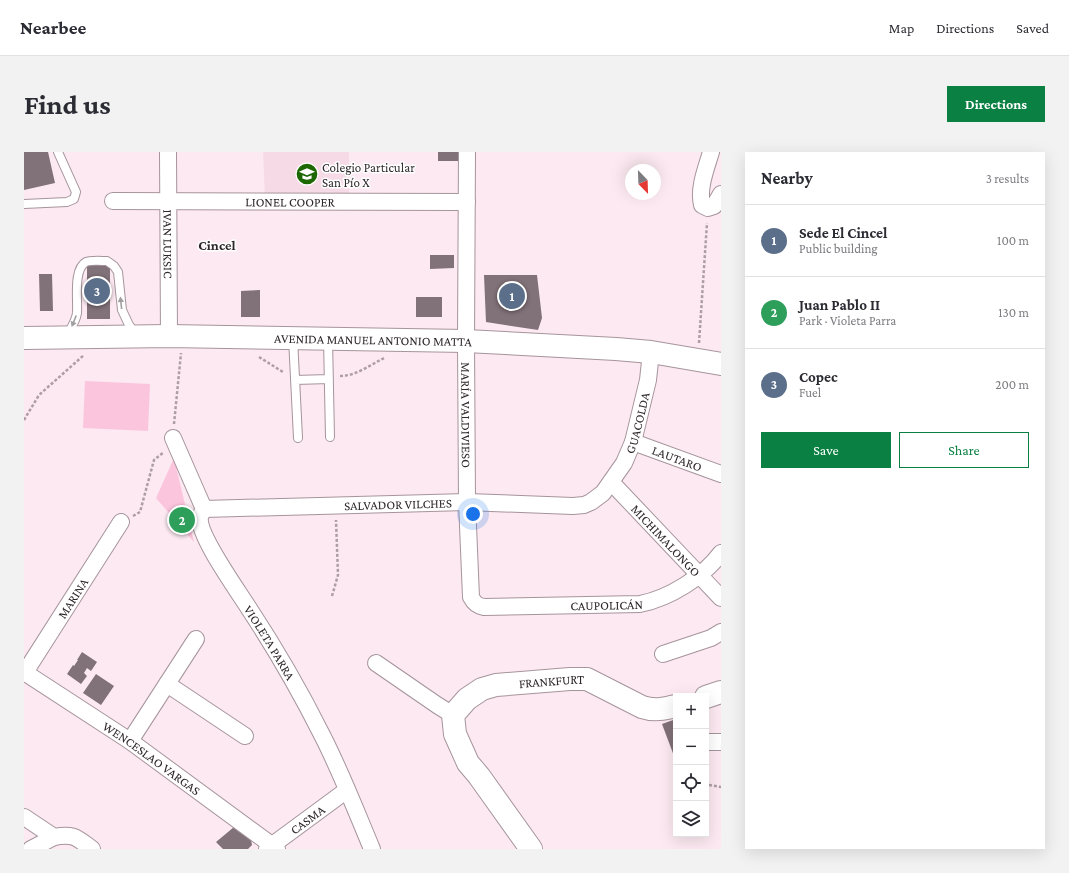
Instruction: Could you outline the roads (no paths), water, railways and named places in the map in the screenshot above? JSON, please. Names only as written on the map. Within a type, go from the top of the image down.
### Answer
[{"type":"main road","name":"AVENIDA MANUEL ANTONIO MATTA","points":[[24,338],[176,336],[466,341],[651,352],[721,364]]},
{"type":"main road","name":"FRANKFURT","points":[[453,715],[467,699],[482,689],[496,685],[570,679],[587,679],[633,704],[650,710],[661,710],[673,707]]},
{"type":"main road","points":[[709,696],[721,692]]},
{"type":"main road","points":[[453,715],[454,734],[468,763],[531,849]]},
{"type":"street","name":"IVAN LUKSIC","points":[[168,152],[168,201],[176,336]]},
{"type":"street","name":"MARÍA VALDIVIESO","points":[[467,152],[467,502],[471,597],[476,604]]},
{"type":"street","points":[[711,152],[700,197],[702,205],[708,208],[714,206],[721,194]]},
{"type":"street","name":"LIONEL COOPER","points":[[113,201],[467,202]]},
{"type":"street","name":"GUACOLDA","points":[[609,484],[624,463],[633,442],[648,380],[651,352]]},
{"type":"street","name":"VIOLETA PARRA","points":[[173,438],[204,509],[200,518],[210,547],[267,636],[323,737],[372,849]]},
{"type":"street","name":"LAUTARO","points":[[633,442],[721,474]]},
{"type":"street","name":"SALVADOR VILCHES","points":[[204,509],[467,502],[574,506],[584,505],[598,498],[609,484]]},
{"type":"street","name":"MICHIMALONGO","points":[[609,484],[721,598]]},
{"type":"street","name":"MARINA","points":[[24,673],[121,522]]},
{"type":"street","name":"CAUPOLICÁN","points":[[476,604],[484,607],[640,604],[652,602],[673,592],[700,575],[717,559],[721,553]]},
{"type":"street","points":[[663,654],[710,638],[721,632]]},
{"type":"street","points":[[130,741],[196,639]]},
{"type":"street","points":[[376,663],[453,715]]},
{"type":"street","name":"WENCESLAO VARGAS","points":[[24,673],[130,741],[272,848]]},
{"type":"street","points":[[167,684],[245,736]]},
{"type":"street","points":[[709,742],[721,742]]},
{"type":"street","name":"CASMA","points":[[272,848],[347,790]]},
{"type":"street","points":[[24,817],[54,837]]},
{"type":"street","points":[[31,849],[54,837],[64,836],[75,836],[92,849]]},
{"type":"lane","points":[[24,204],[68,202],[74,199],[76,192],[58,152]]},
{"type":"lane","points":[[65,338],[73,325],[77,313],[78,274],[80,268],[86,262],[107,261],[114,266],[118,272],[122,310],[129,325],[138,337]]},
{"type":"lane","points":[[293,338],[298,438]]},
{"type":"lane","points":[[328,338],[330,437]]},
{"type":"lane","points":[[295,380],[329,379]]},
{"type":"place","name":"Colegio Particular San Pío X","points":[[307,174]]},
{"type":"place","name":"Copec","points":[[97,291]]},
{"type":"place","name":"Sede El Cincel","points":[[512,296]]},
{"type":"place","name":"Juan Pablo II","points":[[182,520]]},
{"type":"district","name":"Cincel","points":[[217,245]]}]
